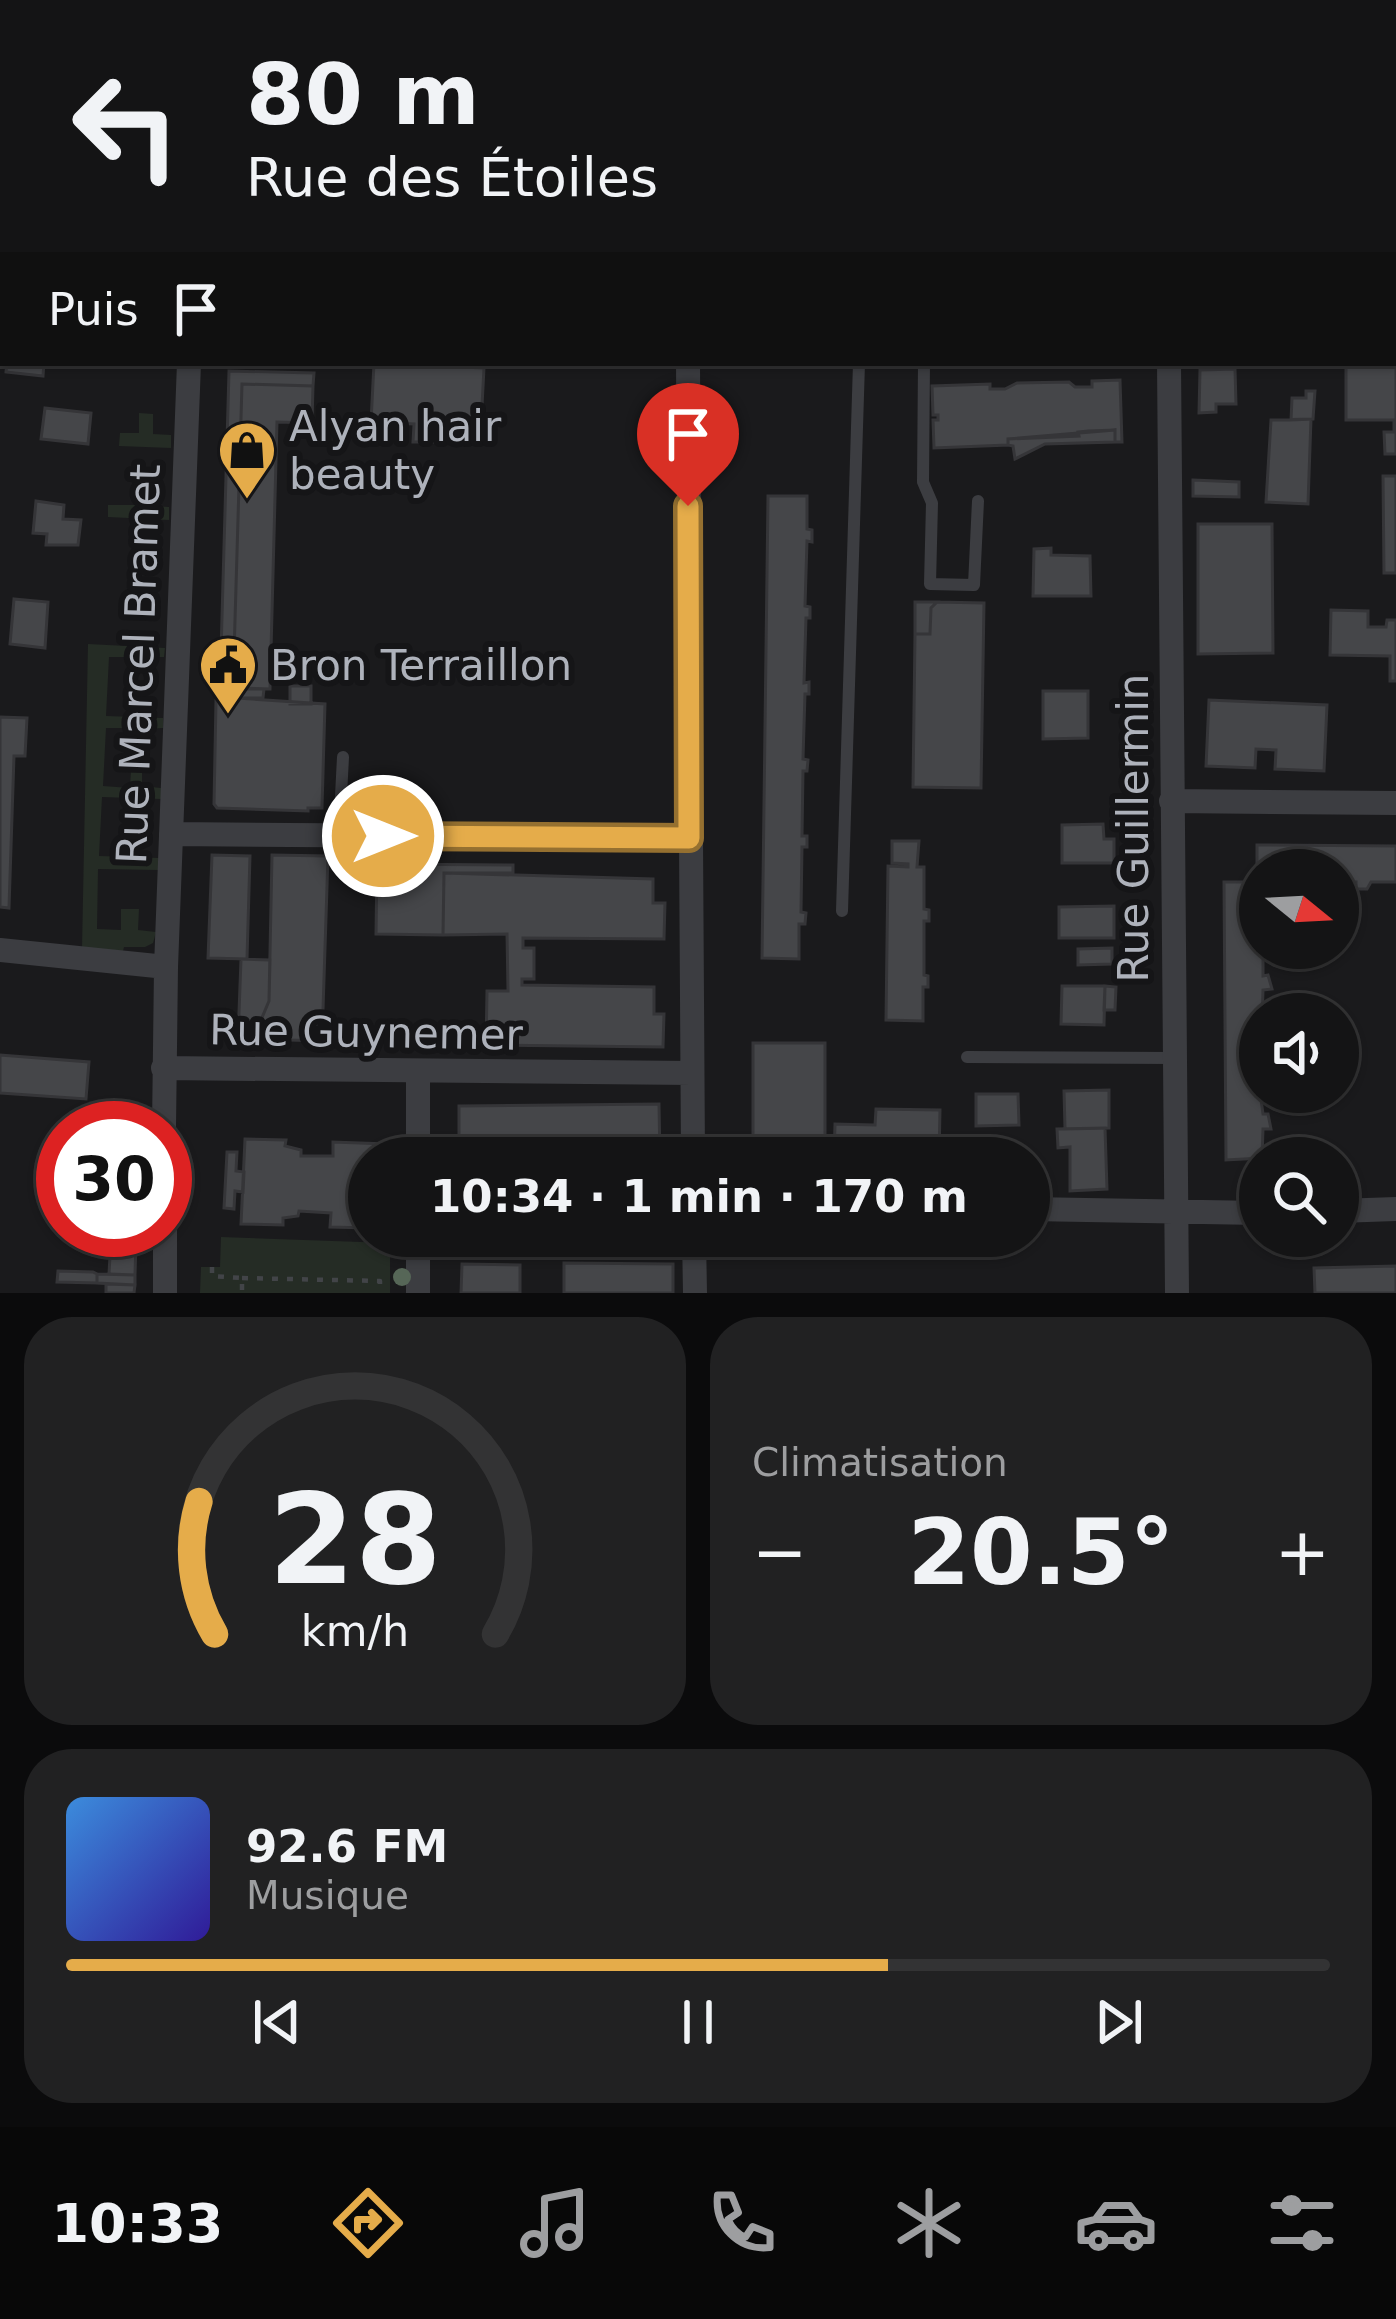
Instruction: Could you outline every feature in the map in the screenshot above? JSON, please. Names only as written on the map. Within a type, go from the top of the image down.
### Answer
[{"type":"street","name":"Rue Marcel Bramet","points":[[166,967],[189,366]]},
{"type":"street","points":[[688,366],[693,1137]]},
{"type":"street","name":"Rue Guillermin","points":[[1169,366],[1177,1293]]},
{"type":"street","points":[[1171,801],[1396,803]]},
{"type":"street","points":[[171,834],[689,838]]},
{"type":"street","name":"Rue Guynemer","points":[[0,950],[166,967],[164,1068],[692,1073]]},
{"type":"street","points":[[164,1068],[164,1101]]},
{"type":"street","points":[[418,1072],[418,1137]]},
{"type":"street","points":[[1359,1210],[1396,1209]]},
{"type":"street","points":[[1050,1210],[1239,1213]]},
{"type":"street","points":[[164,1293],[165,1257]]},
{"type":"street","points":[[418,1257],[418,1293]]},
{"type":"street","points":[[694,1257],[694,1293]]},
{"type":"lane","points":[[842,911],[860,366]]},
{"type":"lane","points":[[924,366],[923,482],[932,502],[930,584],[974,585],[978,501]]},
{"type":"lane","points":[[340,836],[343,757]]},
{"type":"lane","points":[[967,1057],[1174,1058]]},
{"type":"path","points":[[212,1267],[212,1276],[380,1281],[380,1293]]},
{"type":"path","points":[[242,1277],[242,1293]]},
{"type":"shaded area","points":[[139,413],[153,414],[153,434],[171,435],[171,448],[119,446],[120,433],[139,433]]},
{"type":"shaded area","points":[[138,488],[151,488],[151,506],[169,507],[169,520],[108,517],[108,505],[137,505]]},
{"type":"shaded area","points":[[88,644],[165,648],[164,657],[109,657],[106,716],[163,718],[163,728],[144,729],[144,746],[131,746],[131,728],[106,728],[103,786],[130,788],[131,769],[142,770],[142,786],[161,788],[161,799],[102,797],[99,856],[159,858],[158,870],[98,869],[97,929],[121,930],[121,909],[139,909],[138,930],[156,932],[153,943],[124,947],[123,951],[82,949]]},
{"type":"shaded area","points":[[221,1237],[348,1242],[348,1257],[390,1257],[390,1293],[200,1293],[201,1267],[220,1267]]},
{"type":"building","points":[[7,366],[44,366],[43,376],[6,372]]},
{"type":"building","points":[[374,366],[484,368],[481,425],[438,423],[437,442],[413,442],[414,424],[371,422]]},
{"type":"building","points":[[1346,366],[1396,366],[1396,454],[1385,454],[1384,432],[1394,432],[1394,420],[1346,420]]},
{"type":"building","points":[[1235,369],[1236,404],[1216,404],[1216,412],[1199,413],[1200,370]]},
{"type":"building","points":[[229,371],[314,373],[313,386],[242,384],[233,688],[220,687]]},
{"type":"building","points":[[1120,380],[1122,442],[1115,442],[1115,430],[1008,439],[1008,445],[934,448],[933,420],[938,415],[933,415],[932,386],[990,384],[990,389],[1005,389],[1017,383],[1069,382],[1075,387],[1092,387],[1092,381]]},
{"type":"building","points":[[242,384],[313,386],[312,423],[277,422],[270,689],[233,688]]},
{"type":"building","points":[[1306,391],[1315,391],[1313,419],[1291,420],[1292,398],[1306,398]]},
{"type":"building","points":[[45,408],[91,413],[88,444],[41,439]]},
{"type":"building","points":[[1311,419],[1308,504],[1266,502],[1271,420]]},
{"type":"building","points":[[1115,430],[1115,442],[1045,444],[1015,459],[1013,446],[1008,445],[1008,439]]},
{"type":"building","points":[[1383,476],[1396,476],[1396,573],[1384,573]]},
{"type":"building","points":[[1193,480],[1239,482],[1239,497],[1193,496]]},
{"type":"building","points":[[768,496],[807,496],[807,529],[812,530],[812,542],[807,541],[805,606],[810,607],[810,618],[806,618],[804,683],[809,682],[809,694],[805,694],[803,759],[808,760],[807,771],[803,771],[802,836],[807,836],[807,847],[802,847],[801,912],[806,913],[805,924],[799,924],[799,959],[762,958]]},
{"type":"building","points":[[36,501],[64,505],[63,519],[81,520],[78,545],[46,545],[47,534],[33,533]]},
{"type":"building","points":[[1198,524],[1272,524],[1273,653],[1198,654]]},
{"type":"building","points":[[1051,548],[1051,555],[1090,556],[1091,596],[1033,596],[1034,549]]},
{"type":"building","points":[[14,599],[48,602],[45,648],[10,644]]},
{"type":"building","points":[[915,602],[937,602],[931,608],[930,634],[915,634]]},
{"type":"building","points":[[937,602],[984,603],[981,788],[913,787],[915,634],[930,634],[931,608]]},
{"type":"building","points":[[1331,610],[1368,611],[1368,627],[1386,627],[1387,620],[1396,620],[1396,681],[1390,681],[1390,656],[1330,655]]},
{"type":"building","points":[[290,686],[311,686],[311,704],[290,704]]},
{"type":"building","points":[[238,689],[264,689],[263,698],[238,698]]},
{"type":"building","points":[[1043,691],[1088,691],[1088,738],[1043,739]]},
{"type":"building","points":[[216,700],[325,704],[322,808],[217,808]]},
{"type":"building","points":[[1209,700],[1327,705],[1324,771],[1275,769],[1276,750],[1256,749],[1255,768],[1206,766]]},
{"type":"building","points":[[0,717],[27,718],[25,756],[14,756],[9,908],[0,907]]},
{"type":"building","points":[[1103,824],[1104,839],[1114,839],[1114,863],[1062,863],[1062,825]]},
{"type":"building","points":[[892,841],[919,841],[917,867],[924,867],[924,909],[929,910],[929,921],[924,921],[928,987],[923,987],[923,1021],[886,1020],[888,866],[908,867],[892,863]]},
{"type":"building","points":[[1257,845],[1396,846],[1396,882],[1371,882],[1367,889],[1359,889],[1359,849],[1257,849]]},
{"type":"building","points":[[212,855],[250,856],[247,959],[208,958]]},
{"type":"building","points":[[272,855],[328,856],[322,1041],[253,1039],[269,1001]]},
{"type":"building","points":[[377,864],[513,865],[513,873],[444,873],[443,935],[376,934]]},
{"type":"building","points":[[444,873],[653,879],[653,903],[665,903],[664,939],[523,938],[523,948],[534,948],[534,979],[522,979],[522,985],[654,987],[654,1014],[664,1014],[663,1047],[486,1045],[487,991],[508,991],[507,934],[443,935]]},
{"type":"building","points":[[1224,882],[1239,882],[1239,969],[1263,969],[1272,989],[1239,993],[1239,1113],[1268,1114],[1271,1129],[1263,1129],[1263,1137],[1239,1137],[1239,1159],[1226,1160]]},
{"type":"building","points":[[1114,906],[1114,938],[1059,938],[1059,907]]},
{"type":"building","points":[[1112,948],[1112,964],[1078,965],[1078,949]]},
{"type":"building","points":[[241,959],[270,960],[269,1001],[253,1039],[238,1039]]},
{"type":"building","points":[[1062,986],[1105,986],[1104,1025],[1061,1024]]},
{"type":"building","points":[[1105,986],[1116,987],[1115,1010],[1104,1010]]},
{"type":"building","points":[[753,1043],[825,1043],[825,1137],[753,1137]]},
{"type":"building","points":[[0,1055],[89,1062],[86,1099],[0,1093]]},
{"type":"building","points":[[1109,1090],[1109,1128],[1065,1129],[1064,1091]]},
{"type":"building","points":[[976,1094],[1018,1094],[1019,1125],[976,1126]]},
{"type":"building","points":[[659,1104],[660,1137],[459,1137],[459,1106]]},
{"type":"building","points":[[876,1109],[940,1110],[939,1137],[835,1137],[835,1124],[875,1125]]},
{"type":"building","points":[[1105,1128],[1107,1189],[1070,1191],[1070,1147],[1058,1148],[1057,1129]]},
{"type":"building","points":[[245,1139],[286,1140],[285,1146],[301,1150],[301,1156],[333,1156],[333,1142],[348,1143],[348,1227],[330,1227],[331,1213],[299,1211],[298,1216],[283,1218],[283,1225],[241,1224]]},
{"type":"building","points":[[227,1152],[237,1152],[236,1171],[244,1172],[243,1192],[235,1191],[234,1209],[224,1208]]},
{"type":"building","points":[[110,1257],[136,1257],[135,1275],[109,1274]]},
{"type":"building","points":[[564,1263],[673,1264],[673,1293],[564,1293]]},
{"type":"building","points":[[462,1264],[520,1265],[520,1293],[461,1293]]},
{"type":"building","points":[[1396,1266],[1396,1293],[1315,1293],[1314,1268]]},
{"type":"building","points":[[58,1271],[93,1272],[97,1283],[57,1282]]},
{"type":"building","points":[[97,1274],[135,1275],[135,1285],[97,1283]]},
{"type":"building","points":[[106,1284],[135,1285],[134,1293],[106,1293]]},
{"type":"place","name":"Alyan hair beauty","points":[[247,501]]},
{"type":"place","name":"Bron Terraillon","points":[[228,716]]},
{"type":"route","points":[[383,836],[689,838],[688,506]]}]
